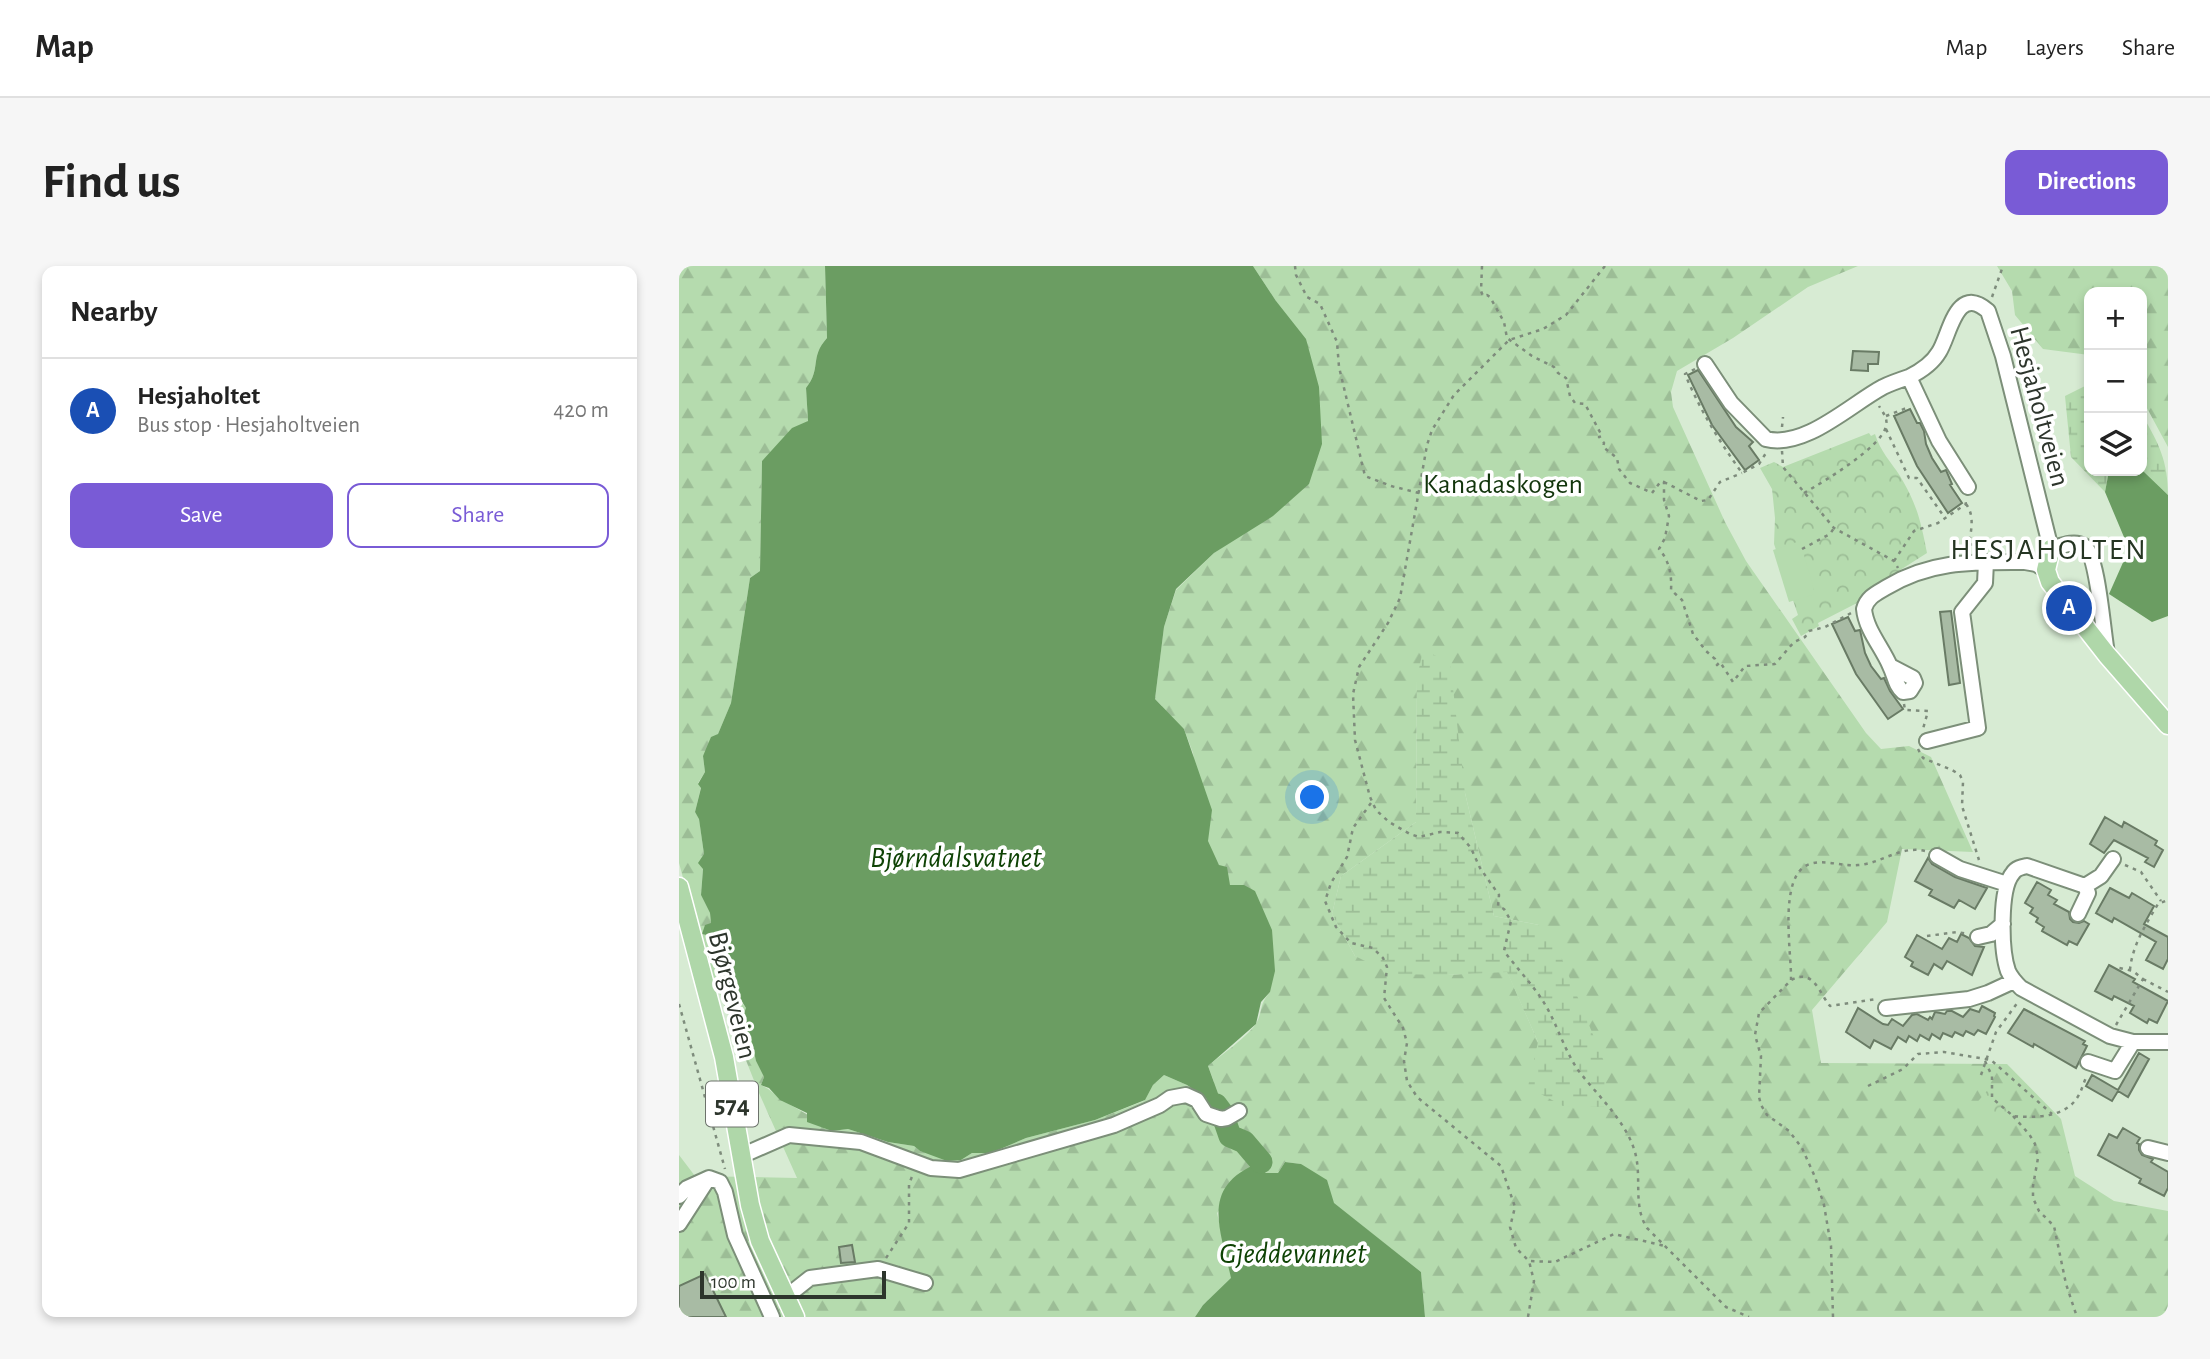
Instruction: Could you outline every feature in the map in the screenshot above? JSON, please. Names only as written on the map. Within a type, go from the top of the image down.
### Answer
[{"type":"main road","points":[[2051,544],[2046,570],[2050,582],[2168,725]]},
{"type":"main road","name":"Bjørgeveien","points":[[679,887],[724,1057],[741,1156],[760,1241],[795,1317]]},
{"type":"street","name":"Hesjaholtveien","points":[[1782,440],[1827,424],[1884,387],[1922,370],[1940,352],[1958,310],[1965,305],[1982,305],[1988,311],[2004,356],[2051,544]]},
{"type":"street","points":[[1705,364],[1731,403],[1766,439],[1782,440]]},
{"type":"street","points":[[1909,377],[1939,441],[1968,487]]},
{"type":"street","points":[[2051,544],[2075,543],[2085,546],[2090,553],[2095,569],[2107,654]]},
{"type":"street","points":[[1890,666],[1864,615],[1865,604],[1872,596],[1903,578],[1944,564],[1986,558],[2036,564],[2046,570]]},
{"type":"street","points":[[1925,734],[1978,728],[1962,612],[1985,583],[1986,558]]},
{"type":"street","points":[[1937,856],[1960,869],[2007,884]]},
{"type":"street","points":[[2085,886],[2101,876],[2113,859]]},
{"type":"street","points":[[2078,914],[2088,893],[2085,886],[2027,866],[2015,870],[2007,884],[2003,924],[2006,962],[2019,985],[2110,1036],[2133,1042],[2168,1042]]},
{"type":"street","points":[[1977,937],[1991,934],[2003,924]]},
{"type":"street","points":[[1887,1008],[1969,999],[2019,985]]},
{"type":"street","points":[[2091,1063],[2115,1071],[2133,1042]]},
{"type":"street","points":[[741,1156],[789,1135],[861,1142],[931,1168],[959,1170],[1114,1125],[1170,1098],[1186,1095],[1196,1100],[1206,1114],[1229,1116]]},
{"type":"street","points":[[2148,1147],[2168,1153]]},
{"type":"street","points":[[679,1224],[709,1178]]},
{"type":"street","points":[[679,1196],[687,1188],[709,1178],[720,1182],[735,1235],[772,1317]]},
{"type":"street","points":[[786,1297],[810,1278],[878,1269],[925,1283]]},
{"type":"path","points":[[1295,266],[1296,275],[1307,297],[1321,304],[1337,342],[1339,367],[1365,475],[1391,486],[1419,493]]},
{"type":"path","points":[[1482,266],[1483,296],[1490,297],[1503,318],[1509,340],[1554,367],[1566,378],[1571,399],[1575,403],[1585,404],[1602,436],[1599,437],[1604,443],[1603,447],[1614,454],[1623,476],[1630,483],[1650,493],[1659,483],[1664,482],[1701,501],[1708,500],[1720,482],[1759,464],[1770,448],[1782,440]]},
{"type":"path","points":[[1598,266],[1603,268],[1566,315],[1543,330],[1509,340],[1454,395],[1432,430],[1399,598],[1388,623],[1359,667],[1353,694],[1355,740],[1376,810],[1389,822],[1410,834],[1419,837],[1440,832],[1458,833],[1471,848],[1480,868],[1499,895],[1498,906],[1504,909],[1511,921],[1504,951],[1541,998],[1576,1067],[1623,1127],[1634,1148],[1640,1177],[1641,1219],[1726,1307],[1749,1317]]},
{"type":"path","points":[[1988,311],[2003,266]]},
{"type":"path","points":[[1705,364],[1685,374],[1699,406],[1742,473]]},
{"type":"path","points":[[1872,394],[1886,416],[1886,429],[1909,478],[1917,478],[1945,518]]},
{"type":"path","points":[[1886,416],[1921,402]]},
{"type":"path","points":[[1782,424],[1783,417]]},
{"type":"path","points":[[1804,492],[1841,472],[1886,429]]},
{"type":"path","points":[[1782,440],[1783,467],[1834,528],[1894,561],[1903,578]]},
{"type":"path","points":[[1664,482],[1669,516],[1665,538],[1659,549],[1671,571],[1671,590],[1682,600],[1693,634],[1717,665],[1720,662],[1723,664],[1733,682],[1745,666],[1775,664],[1794,642],[1809,631],[1825,627],[1865,604]]},
{"type":"path","points":[[1968,487],[1964,490],[1966,503],[1971,510],[1969,544],[1976,545],[1986,558]]},
{"type":"path","points":[[1894,561],[1914,531],[1938,523],[1966,503]]},
{"type":"path","points":[[1802,549],[1830,534],[1834,528]]},
{"type":"path","points":[[1918,710],[1928,710],[1925,734],[1918,744],[1920,754],[1952,770],[1963,782],[1962,806],[1984,877]]},
{"type":"path","points":[[1372,802],[1353,828],[1347,857],[1331,883],[1325,901],[1336,927],[1351,943],[1373,948],[1383,958],[1387,967],[1384,998],[1403,1028],[1407,1043],[1404,1061],[1407,1081],[1417,1097],[1501,1166],[1515,1207],[1510,1227],[1516,1248],[1529,1261],[1534,1281],[1528,1317]]},
{"type":"path","points":[[1791,980],[1788,907],[1796,877],[1804,867],[1810,864],[1836,863],[1857,866],[1908,850],[1920,850],[1937,856]]},
{"type":"path","points":[[2113,859],[2141,872],[2161,901]]},
{"type":"path","points":[[2161,901],[2168,900]]},
{"type":"path","points":[[2130,970],[2133,953],[2161,901]]},
{"type":"path","points":[[1927,936],[1957,932],[1977,937]]},
{"type":"path","points":[[2119,968],[2130,970],[2168,992]]},
{"type":"path","points":[[1833,1317],[1833,1270],[1824,1205],[1802,1148],[1789,1131],[1767,1115],[1761,1105],[1761,1056],[1755,1035],[1759,1013],[1797,976],[1816,983],[1830,1006],[1878,999],[1887,1008]]},
{"type":"path","points":[[2110,1036],[2143,979]]},
{"type":"path","points":[[1981,1075],[1996,1032],[2019,985]]},
{"type":"path","points":[[679,1004],[722,1163]]},
{"type":"path","points":[[1868,1086],[1903,1069],[1918,1054],[1944,1052],[1995,1062],[2052,1114]]},
{"type":"path","points":[[1986,1060],[1992,1076],[1992,1098],[2013,1116],[2035,1144],[2038,1158],[2033,1198],[2039,1211],[2054,1226],[2066,1284],[2077,1317]]},
{"type":"path","points":[[2013,1116],[2027,1118],[2052,1114],[2073,1104],[2091,1063]]},
{"type":"path","points":[[878,1269],[909,1223],[909,1184],[918,1163]]},
{"type":"path","points":[[1529,1261],[1555,1262],[1615,1234],[1665,1245]]},
{"type":"green space","name":"Kanadaskogen","points":[[679,266],[825,266],[827,338],[818,351],[813,375],[806,388],[808,421],[762,461],[760,571],[750,578],[731,703],[718,734],[703,756],[705,772],[698,783],[701,787],[695,812],[699,818],[704,854],[701,895],[710,913],[716,965],[729,977],[731,990],[746,1008],[746,1026],[756,1061],[764,1077],[761,1085],[832,1131],[848,1129],[888,1142],[914,1146],[920,1151],[961,1160],[972,1153],[991,1153],[1026,1138],[1095,1120],[1144,1101],[1153,1085],[1164,1075],[1187,1085],[1212,1102],[1214,1082],[1208,1066],[1253,1027],[1270,992],[1230,885],[1203,836],[1193,753],[1184,729],[1162,710],[1162,706],[1155,699],[1164,627],[1176,590],[1214,553],[1236,538],[1276,301],[1253,266],[1858,266],[1808,287],[1733,338],[1677,371],[1671,392],[1673,407],[1725,522],[1746,561],[1866,733],[1881,749],[1909,746],[1931,757],[1973,852],[1902,849],[1887,922],[1812,1010],[1821,1063],[2007,1064],[2061,1119],[2075,1176],[2114,1201],[2168,1211],[2168,1317],[1425,1317],[1421,1272],[1333,1203],[1301,1164],[1285,1162],[1278,1173],[1263,1173],[1261,1162],[1217,1213],[1232,1278],[1203,1305],[1195,1317],[679,1317],[679,1155],[695,1176],[797,1178],[759,1093],[704,955],[679,863]],"holes":[[[1417,678],[1465,793],[1494,916],[1539,925],[1563,1106],[1507,971],[1447,975],[1355,956],[1332,914],[1341,876],[1416,822]]]},
{"type":"green space","points":[[1997,266],[2168,266],[2168,447],[2147,408],[2147,287],[2084,287],[2084,354],[2043,349],[2015,315],[2012,291]]},
{"type":"green space","points":[[2084,386],[2084,470],[2071,457],[2065,396]]},
{"type":"green space","points":[[2147,424],[2161,453],[2168,495],[2147,475]]},
{"type":"green space","points":[[1869,433],[1871,436],[1875,434],[1911,495],[1927,553],[1886,579],[1857,603],[1818,623],[1819,626],[1801,636],[1792,619],[1798,615],[1774,544],[1772,489],[1760,468],[1774,462],[1783,467]]},
{"type":"green space","points":[[2089,476],[2108,476],[2105,492]]},
{"type":"green space","points":[[1800,541],[1815,594],[1789,602],[1773,550]]},
{"type":"green space","points":[[1423,650],[1450,662],[1465,793],[1494,916],[1539,925],[1562,959],[1605,1064],[1604,1107],[1563,1106],[1528,1087],[1538,1042],[1507,972],[1391,974],[1355,956],[1332,914],[1341,876],[1416,822],[1417,678]]},
{"type":"green space","points":[[1992,1085],[2015,1107],[1997,1130],[1974,1106]]},
{"type":"water","name":"Bjørndalsvatnet","points":[[825,266],[1253,266],[1306,339],[1319,387],[1322,444],[1309,484],[1273,516],[1214,553],[1176,589],[1164,627],[1155,699],[1184,729],[1212,810],[1208,841],[1219,865],[1227,867],[1230,885],[1244,885],[1255,891],[1272,930],[1275,971],[1270,992],[1261,1002],[1256,1024],[1208,1066],[1220,1099],[1216,1105],[1187,1085],[1164,1075],[1153,1085],[1145,1100],[1095,1120],[1026,1138],[991,1153],[972,1153],[961,1160],[947,1161],[914,1146],[888,1142],[848,1129],[832,1131],[807,1122],[807,1113],[780,1100],[769,1088],[761,1085],[764,1077],[756,1061],[751,1038],[746,1034],[746,1026],[741,1022],[746,1008],[741,1000],[736,1000],[729,977],[716,965],[712,936],[702,934],[705,925],[711,923],[710,913],[701,895],[703,869],[698,863],[704,854],[699,819],[695,812],[701,788],[698,784],[705,772],[703,756],[711,737],[718,734],[731,703],[750,578],[760,571],[762,461],[792,428],[808,421],[806,388],[813,375],[818,351],[827,338]]},
{"type":"water","points":[[2147,475],[2168,495],[2168,616],[2152,622],[2109,594],[2129,549],[2105,492],[2108,476]]},
{"type":"water","name":"Gjeddevannet","points":[[1261,1162],[1263,1173],[1278,1173],[1285,1162],[1301,1164],[1327,1180],[1334,1203],[1421,1272],[1425,1317],[1195,1317],[1203,1305],[1231,1278],[1219,1225],[1221,1196],[1229,1183],[1241,1172]]},
{"type":"building","points":[[1853,351],[1879,352],[1878,364],[1868,364],[1868,371],[1851,370]]},
{"type":"building","points":[[1698,370],[1736,427],[1753,442],[1749,446],[1759,460],[1745,470],[1712,425],[1688,375]]},
{"type":"building","points":[[1910,409],[1924,431],[1932,458],[1941,472],[1946,470],[1952,484],[1950,485],[1962,503],[1948,513],[1917,466],[1894,416]]},
{"type":"building","points":[[1951,611],[1960,683],[1949,685],[1940,612]]},
{"type":"building","points":[[1848,617],[1855,631],[1860,630],[1871,666],[1881,679],[1884,678],[1903,709],[1888,719],[1856,674],[1832,624]]},
{"type":"building","points":[[2105,817],[2122,827],[2124,822],[2157,841],[2155,845],[2163,850],[2154,867],[2145,862],[2148,858],[2114,840],[2104,853],[2090,844]]},
{"type":"building","points":[[1928,858],[1932,864],[1955,877],[1987,888],[1975,909],[1959,900],[1954,908],[1929,895],[1932,890],[1915,881]]},
{"type":"building","points":[[2037,882],[2051,890],[2048,895],[2057,900],[2054,904],[2069,912],[2073,922],[2084,921],[2089,924],[2077,945],[2069,941],[2067,945],[2042,931],[2044,927],[2036,922],[2038,918],[2030,913],[2033,908],[2025,903]]},
{"type":"building","points":[[2110,888],[2129,898],[2132,893],[2154,906],[2144,924],[2168,937],[2168,959],[2163,969],[2146,960],[2156,942],[2114,918],[2112,922],[2096,913]]},
{"type":"building","points":[[1961,934],[1969,938],[1975,946],[1984,947],[1972,975],[1947,961],[1942,969],[1934,964],[1928,975],[1911,966],[1913,962],[1905,957],[1917,935],[1942,949],[1949,938],[1957,942]]},
{"type":"building","points":[[2109,965],[2168,1001],[2157,1023],[2149,1019],[2147,1023],[2130,1013],[2134,1006],[2114,996],[2112,1000],[2095,991]]},
{"type":"building","points":[[1982,1006],[1995,1013],[1986,1034],[1978,1030],[1974,1035],[1966,1031],[1963,1036],[1955,1032],[1952,1037],[1943,1033],[1940,1039],[1932,1034],[1929,1040],[1920,1035],[1917,1041],[1909,1036],[1906,1042],[1898,1037],[1891,1049],[1874,1040],[1870,1048],[1846,1032],[1858,1008],[1883,1024],[1888,1025],[1892,1019],[1903,1026],[1912,1015],[1917,1014],[1928,1020],[1930,1017],[1932,1019],[1935,1012],[1945,1014],[1952,1011],[1963,1017],[1970,1009],[1979,1012]]},
{"type":"building","points":[[2024,1009],[2085,1041],[2083,1044],[2087,1046],[2076,1068],[2034,1044],[2033,1047],[2008,1033]]},
{"type":"building","points":[[2139,1053],[2149,1059],[2128,1097],[2118,1091],[2112,1101],[2086,1086],[2092,1075],[2118,1090]]},
{"type":"building","points":[[2123,1128],[2140,1138],[2137,1143],[2142,1155],[2153,1159],[2151,1162],[2168,1172],[2168,1188],[2164,1196],[2139,1183],[2141,1179],[2098,1155],[2109,1134],[2117,1138]]},
{"type":"building","points":[[852,1245],[855,1262],[841,1263],[839,1247]]},
{"type":"building","points":[[705,1274],[726,1317],[679,1317],[679,1286]]},
{"type":"waterway","points":[[1216,1105],[1222,1113],[1230,1136],[1244,1142],[1261,1162]]},
{"type":"place","name":"Hesjaholtet","points":[[2069,608]]},
{"type":"district","name":"HESJAHOLTEN","points":[[2049,549]]}]
